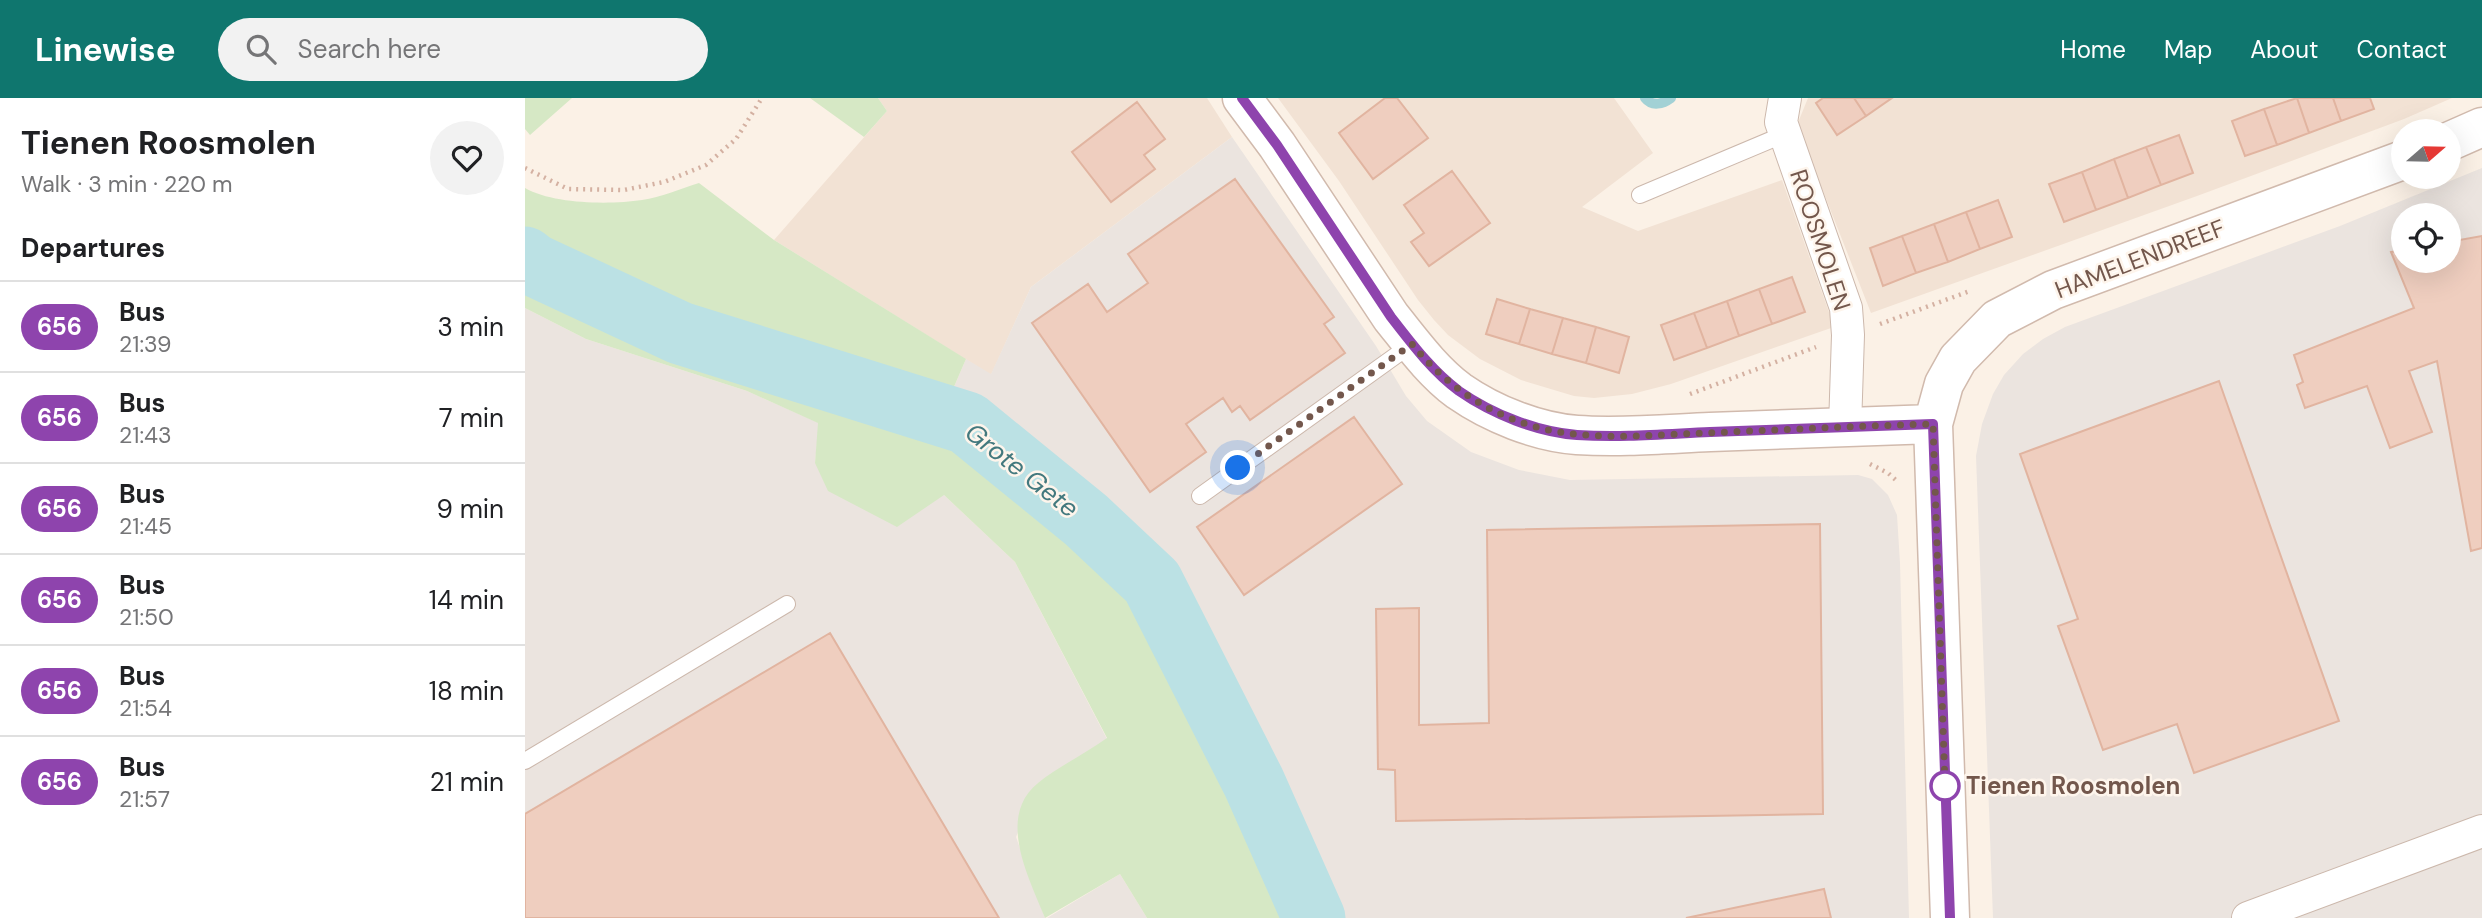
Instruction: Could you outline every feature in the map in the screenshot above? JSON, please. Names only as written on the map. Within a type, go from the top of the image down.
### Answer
[{"type":"street","points":[[1242,98],[1412,344],[1434,370],[1460,391],[1499,412],[1533,426],[1576,435],[1933,424]]},
{"type":"street","name":"ROOSMOLEN","points":[[1785,98],[1781,122],[1840,289],[1848,335],[1845,427]]},
{"type":"street","points":[[2461,136],[2482,127]]},
{"type":"street","name":"HAMELENDREEF","points":[[1950,918],[1933,424],[1944,384],[1958,359],[1997,319],[2053,290],[2391,164]]},
{"type":"street","points":[[2248,918],[2482,831]]},
{"type":"lane","points":[[1640,195],[1785,134]]},
{"type":"lane","points":[[1200,496],[1412,344]]},
{"type":"lane","points":[[525,761],[787,604]]},
{"type":"path","points":[[525,168],[568,189],[624,190],[664,182],[706,165],[736,139],[762,98]]},
{"type":"path","points":[[1680,397],[1978,288]]},
{"type":"path","points":[[1862,461],[1888,473],[1901,486]]},
{"type":"shaded area","points":[[878,98],[1207,98],[1232,137],[1031,287],[991,375],[774,240],[887,111]]},
{"type":"shaded area","points":[[1278,98],[1614,98],[1653,153],[1582,207],[1638,231],[1782,180],[1830,315],[1831,328],[1671,384],[1632,394],[1594,398],[1574,396],[1521,380],[1480,359],[1448,335],[1434,320],[1339,181]]},
{"type":"shaded area","points":[[1808,98],[2452,98],[2404,119],[2391,119],[2391,124],[2197,196],[1871,313],[1797,125]]},
{"type":"shaded area","points":[[1232,137],[1376,346],[1406,396],[1427,421],[1471,452],[1519,470],[1570,480],[1858,475],[1872,479],[1888,495],[1897,515],[1900,563],[1909,918],[1314,918],[1254,783],[1152,582],[1086,520],[967,423],[953,389],[966,359],[991,374],[1031,287]]},
{"type":"shaded area","points":[[2482,168],[2482,918],[1993,918],[1976,456],[1982,424],[1993,394],[2004,375],[2023,354],[2065,327],[2391,205],[2391,273],[2461,273],[2461,203],[2396,203],[2431,189],[2461,189],[2461,177]]},
{"type":"shaded area","points":[[525,308],[586,339],[747,391],[819,423],[815,463],[944,495],[1015,562],[1107,739],[1037,784],[1016,837],[1045,918],[525,918]]},
{"type":"shaded area","points":[[1120,874],[1147,918],[1047,918]]},
{"type":"green space","points":[[525,98],[572,98],[530,135],[525,129]]},
{"type":"green space","points":[[810,98],[878,98],[887,111],[864,137]]},
{"type":"green space","points":[[699,183],[774,240],[966,359],[953,389],[967,423],[1086,520],[1152,582],[1254,783],[1314,918],[1147,918],[1120,874],[1045,918],[1020,848],[1019,813],[1026,797],[1038,783],[1107,738],[1015,562],[944,495],[897,527],[828,491],[815,463],[818,423],[747,391],[586,339],[525,308],[525,188],[566,200],[629,202],[649,199]]},
{"type":"building","points":[[1385,98],[1397,98],[1428,138],[1373,179],[1339,133]]},
{"type":"building","points":[[1823,98],[1854,98],[1866,116],[1837,135],[1816,103]]},
{"type":"building","points":[[1854,98],[1892,98],[1866,116]]},
{"type":"building","points":[[2297,98],[2309,133],[2277,145],[2264,109]]},
{"type":"building","points":[[2297,98],[2333,98],[2341,121],[2309,133]]},
{"type":"building","points":[[2333,98],[2370,98],[2374,109],[2341,121]]},
{"type":"building","points":[[1137,102],[1165,139],[1144,155],[1155,169],[1111,202],[1072,152]]},
{"type":"building","points":[[2264,109],[2277,145],[2245,156],[2232,121]]},
{"type":"building","points":[[2179,135],[2193,173],[2161,185],[2146,147]]},
{"type":"building","points":[[2146,147],[2161,185],[2128,198],[2114,159]]},
{"type":"building","points":[[2114,159],[2128,198],[2096,210],[2082,172]]},
{"type":"building","points":[[1452,171],[1490,223],[1429,266],[1411,242],[1424,233],[1404,205]]},
{"type":"building","points":[[2082,172],[2096,210],[2064,222],[2049,184]]},
{"type":"building","points":[[1235,179],[1334,317],[1324,324],[1345,353],[1250,420],[1240,406],[1232,412],[1223,398],[1186,424],[1206,452],[1150,492],[1032,323],[1088,284],[1107,312],[1148,283],[1128,254]]},
{"type":"building","points":[[1998,200],[2012,237],[1980,249],[1966,212]]},
{"type":"building","points":[[1966,212],[1980,249],[1948,262],[1934,224]]},
{"type":"building","points":[[1934,224],[1948,262],[1916,273],[1902,236]]},
{"type":"building","points":[[1902,236],[1916,273],[1883,286],[1870,248]]},
{"type":"building","points":[[2482,236],[2482,548],[2471,551],[2437,361],[2409,371],[2432,432],[2390,448],[2367,386],[2305,408],[2297,385],[2303,382],[2294,355],[2414,308],[2400,273],[2461,273],[2461,240]]},
{"type":"building","points":[[1792,277],[1805,312],[1772,324],[1759,289]]},
{"type":"building","points":[[1759,289],[1772,324],[1739,336],[1727,301]]},
{"type":"building","points":[[1497,299],[1530,309],[1519,344],[1486,334]]},
{"type":"building","points":[[1727,301],[1739,336],[1707,348],[1694,313]]},
{"type":"building","points":[[1530,309],[1563,318],[1552,354],[1519,344]]},
{"type":"building","points":[[1694,313],[1707,348],[1674,360],[1661,325]]},
{"type":"building","points":[[1563,318],[1596,327],[1586,363],[1552,354]]},
{"type":"building","points":[[1596,327],[1629,337],[1619,373],[1586,363]]},
{"type":"building","points":[[2219,381],[2339,721],[2194,773],[2177,724],[2103,750],[2058,626],[2078,619],[2020,454]]},
{"type":"building","points":[[1354,417],[1402,484],[1244,595],[1197,527]]},
{"type":"building","points":[[1820,524],[1823,814],[1396,821],[1395,770],[1378,769],[1376,609],[1419,608],[1419,725],[1489,723],[1487,530]]},
{"type":"building","points":[[830,633],[999,918],[525,918],[525,814]]},
{"type":"building","points":[[1824,889],[1831,918],[1686,918]]},
{"type":"waterway","points":[[1645,98],[1658,104],[1671,98]]},
{"type":"waterway","name":"Grote Gete","points":[[525,258],[534,265],[680,333],[967,423],[1086,520],[1152,582],[1254,783],[1314,918]]},
{"type":"bus line","name":"656","points":[[1242,98],[1412,344],[1434,370],[1460,391],[1499,412],[1533,426],[1576,435],[1933,424],[1950,918]]},
{"type":"place","name":"Tienen Roosmolen","points":[[1945,786]]},
{"type":"route","points":[[1238,468],[1412,344],[1434,370],[1460,391],[1533,426],[1576,435],[1933,424],[1945,786]]}]
